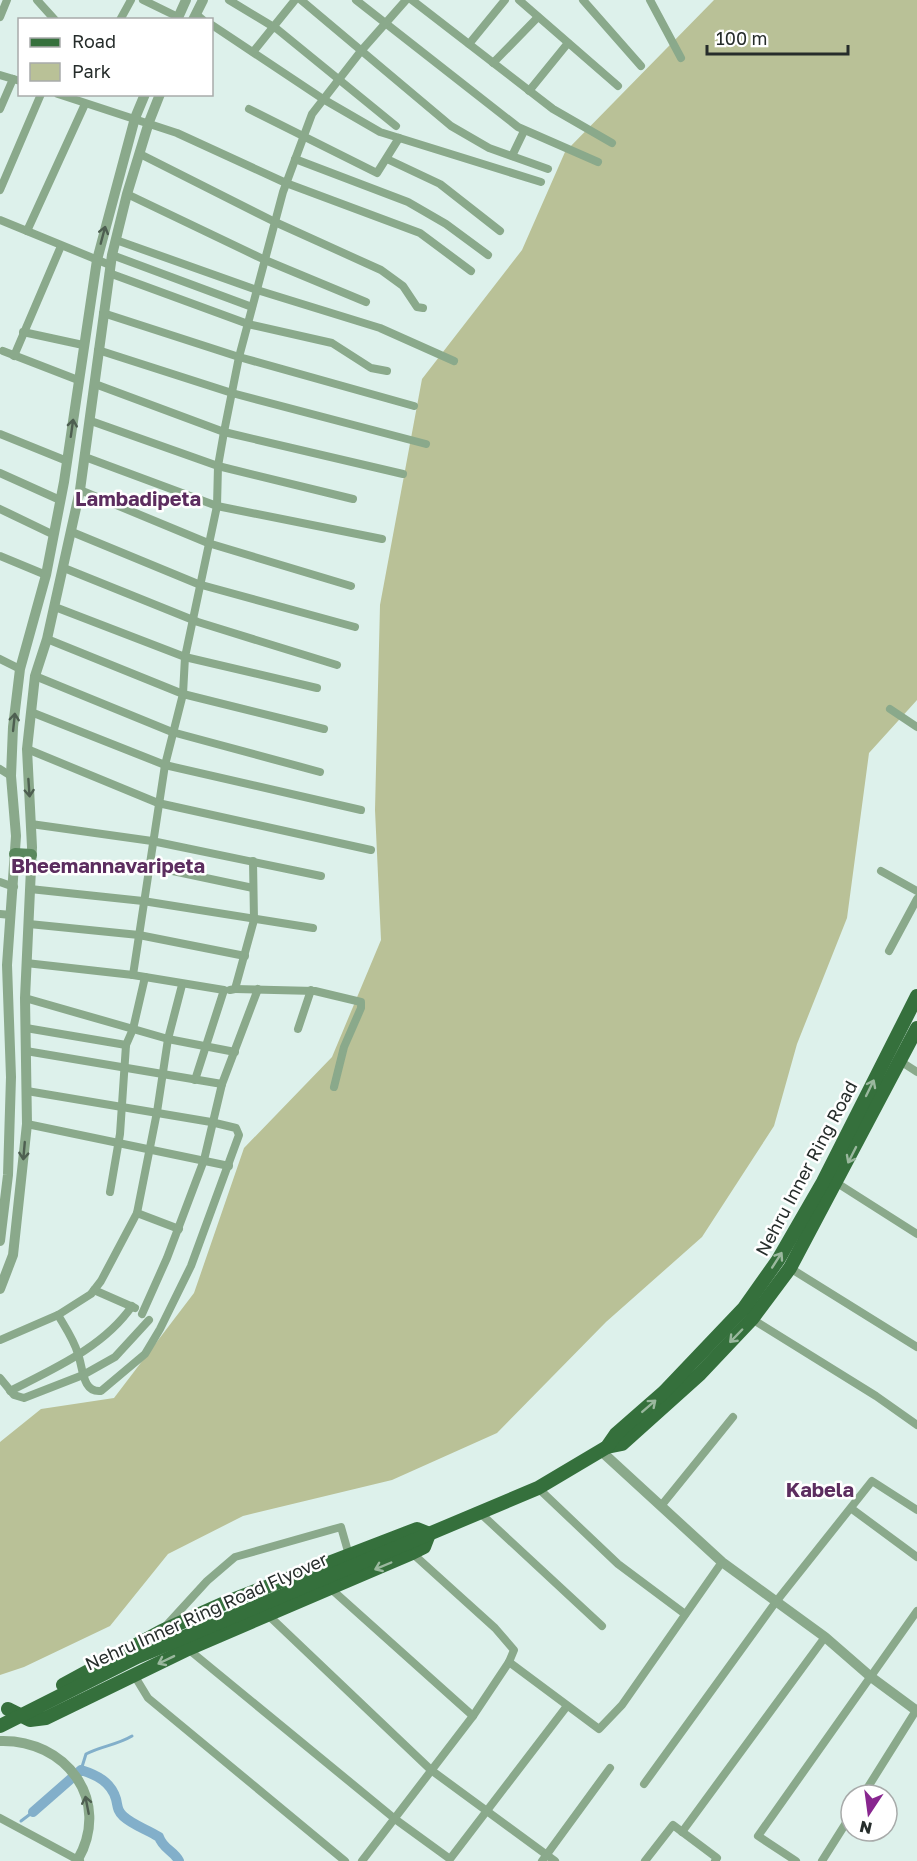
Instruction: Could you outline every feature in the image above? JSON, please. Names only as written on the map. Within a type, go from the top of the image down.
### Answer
[{"type":"main road","points":[[15,854],[31,855]]},
{"type":"main road","name":"Nehru Inner Ring Road","points":[[604,1449],[616,1434],[664,1392],[738,1314],[778,1260],[823,1182],[917,996]]},
{"type":"main road","name":"Nehru Inner Ring Road","points":[[429,1534],[538,1488],[604,1449],[622,1444],[647,1424],[752,1319],[790,1268],[917,1028]]},
{"type":"main road","points":[[417,1529],[429,1534],[424,1547],[412,1547],[330,1588],[188,1649],[46,1719],[30,1720],[4,1709],[32,1701],[162,1631],[228,1602],[417,1529]]},
{"type":"main road","name":"Nehru Inner Ring Road Flyover","points":[[0,1726],[137,1657],[412,1547]]},
{"type":"street","points":[[0,17],[7,0]]},
{"type":"street","points":[[37,0],[54,18]]},
{"type":"street","points":[[121,18],[131,0]]},
{"type":"street","points":[[143,0],[175,18]]},
{"type":"street","points":[[177,18],[186,0]]},
{"type":"street","points":[[197,18],[203,0]]},
{"type":"street","points":[[229,0],[273,27],[396,126]]},
{"type":"street","points":[[253,52],[295,0]]},
{"type":"street","points":[[301,0],[451,126],[489,148],[548,170]]},
{"type":"street","points":[[356,0],[524,131],[598,162]]},
{"type":"street","points":[[133,975],[158,803],[172,732],[183,694],[185,657],[198,584],[217,506],[218,466],[224,432],[239,357],[275,222],[286,183],[312,114],[361,51],[406,0]]},
{"type":"street","points":[[412,0],[553,109],[612,143]]},
{"type":"street","points":[[469,44],[506,0]]},
{"type":"street","points":[[519,0],[618,86]]},
{"type":"street","points":[[583,0],[641,66]]},
{"type":"street","points":[[650,0],[681,58]]},
{"type":"street","points":[[493,63],[538,17]]},
{"type":"street","points":[[213,26],[323,99],[380,132],[541,182]]},
{"type":"street","points":[[529,91],[568,43]]},
{"type":"street","points":[[0,75],[16,80],[0,109]]},
{"type":"street","points":[[0,190],[40,96]]},
{"type":"street","points":[[64,96],[149,122],[221,151],[286,183],[420,233],[471,271]]},
{"type":"street","points":[[0,1241],[8,1175],[11,1077],[6,915],[14,887],[15,854],[11,776],[13,727],[20,669],[46,575],[54,535],[97,260],[135,118],[144,96]]},
{"type":"street","points":[[0,1289],[15,1247],[27,1124],[25,999],[32,824],[27,749],[35,676],[55,607],[80,490],[91,421],[110,264],[127,194],[159,96]]},
{"type":"street","points":[[27,231],[86,104]]},
{"type":"street","points":[[249,109],[377,173],[399,138]]},
{"type":"street","points":[[512,156],[524,131]]},
{"type":"street","points":[[140,154],[275,222],[381,270],[403,286],[417,307],[423,308]]},
{"type":"street","points":[[295,159],[408,202],[446,224],[488,255]]},
{"type":"street","points":[[387,159],[440,184],[500,231]]},
{"type":"street","points":[[127,194],[265,260],[366,302]]},
{"type":"street","points":[[0,220],[97,260],[252,307]]},
{"type":"street","points":[[116,240],[257,290],[380,328],[454,361]]},
{"type":"street","points":[[14,356],[61,246]]},
{"type":"street","points":[[110,264],[248,324],[332,343],[371,368],[387,371]]},
{"type":"street","points":[[103,313],[239,357],[414,406]]},
{"type":"street","points":[[23,332],[83,345]]},
{"type":"street","points":[[98,350],[232,393],[426,444]]},
{"type":"street","points":[[3,351],[78,380]]},
{"type":"street","points":[[95,384],[224,432],[403,474]]},
{"type":"street","points":[[91,421],[218,466],[353,499]]},
{"type":"street","points":[[0,434],[67,461]]},
{"type":"street","points":[[85,457],[217,506],[382,539]]},
{"type":"street","points":[[0,473],[60,500]]},
{"type":"street","points":[[80,490],[208,543],[351,586]]},
{"type":"street","points":[[0,509],[54,535]]},
{"type":"street","points":[[72,532],[198,584],[355,627]]},
{"type":"street","points":[[0,556],[46,575]]},
{"type":"street","points":[[64,568],[192,620],[337,665]]},
{"type":"street","points":[[55,607],[185,657],[318,688]]},
{"type":"street","points":[[47,639],[183,694],[324,729]]},
{"type":"street","points":[[0,659],[20,669]]},
{"type":"street","points":[[35,676],[172,732],[320,772]]},
{"type":"street","points":[[890,710],[917,727]]},
{"type":"street","points":[[31,712],[165,765],[361,810]]},
{"type":"street","points":[[27,749],[158,803],[371,850]]},
{"type":"street","points":[[0,769],[11,776]]},
{"type":"street","points":[[32,824],[152,841],[321,876]]},
{"type":"street","points":[[235,989],[254,920],[253,861]]},
{"type":"street","points":[[149,866],[253,888]]},
{"type":"street","points":[[881,871],[917,891]]},
{"type":"street","points":[[0,882],[14,887]]},
{"type":"street","points":[[30,889],[143,902],[313,928]]},
{"type":"street","points":[[889,951],[917,899]]},
{"type":"street","points":[[29,924],[139,935],[245,956]]},
{"type":"street","points":[[26,963],[133,975],[182,985],[224,990],[311,990],[357,999],[362,1005],[344,1047],[333,1087]]},
{"type":"street","points":[[110,1191],[119,1142],[126,1045],[133,1029],[145,977]]},
{"type":"street","points":[[0,1340],[58,1315],[94,1290],[137,1213],[158,1112],[168,1039],[182,985]]},
{"type":"street","points":[[142,1314],[179,1229],[204,1160],[211,1122],[222,1084],[258,989]]},
{"type":"street","points":[[195,1080],[224,990]]},
{"type":"street","points":[[298,1029],[311,990]]},
{"type":"street","points":[[25,999],[168,1039],[235,1052]]},
{"type":"street","points":[[26,1028],[126,1045]]},
{"type":"street","points":[[26,1051],[222,1084]]},
{"type":"street","points":[[900,1061],[917,1072]]},
{"type":"street","points":[[27,1091],[211,1122],[236,1128],[238,1131],[230,1166],[191,1266],[160,1329],[145,1353],[101,1390],[90,1388],[83,1375],[78,1353],[58,1315]]},
{"type":"street","points":[[27,1124],[230,1166]]},
{"type":"street","points":[[837,1183],[917,1234]]},
{"type":"street","points":[[137,1213],[179,1229]]},
{"type":"street","points":[[790,1268],[917,1347]]},
{"type":"street","points":[[94,1290],[132,1306],[160,1329]]},
{"type":"street","points":[[10,1391],[78,1353],[121,1322],[132,1306]]},
{"type":"street","points":[[752,1319],[876,1396],[917,1425]]},
{"type":"street","points":[[0,1378],[10,1391],[19,1398],[24,1398],[83,1375],[115,1357],[149,1320]]},
{"type":"street","points":[[661,1506],[733,1417]]},
{"type":"street","points":[[604,1449],[722,1562],[775,1604],[825,1637],[871,1677],[917,1710],[871,1783]]},
{"type":"street","points":[[644,1784],[775,1604],[872,1481],[917,1510]]},
{"type":"street","points":[[538,1488],[618,1564],[685,1614]]},
{"type":"street","points":[[852,1509],[917,1557]]},
{"type":"street","points":[[479,1512],[602,1626]]},
{"type":"street","points":[[162,1631],[207,1581],[235,1557],[341,1527],[349,1555]]},
{"type":"street","points":[[362,1861],[473,1716],[509,1662],[514,1650],[495,1628],[412,1547]]},
{"type":"street","points":[[509,1662],[599,1729],[622,1705],[722,1562]]},
{"type":"street","points":[[330,1588],[473,1716]]},
{"type":"street","points":[[796,1861],[758,1836],[917,1611]]},
{"type":"street","points":[[268,1615],[431,1770],[544,1858],[555,1861]]},
{"type":"street","points":[[682,1832],[825,1637]]},
{"type":"street","points":[[188,1649],[394,1819],[450,1859],[567,1706]]},
{"type":"street","points":[[134,1675],[148,1698],[345,1861]]},
{"type":"street","points":[[0,1741],[29,1742],[59,1757],[79,1781],[88,1804],[86,1844],[78,1861],[0,1818]]},
{"type":"street","points":[[544,1858],[610,1768]]},
{"type":"street","points":[[645,1861],[673,1825],[717,1858],[715,1861]]},
{"type":"street","points":[[822,1861],[839,1834]]},
{"type":"green space","points":[[714,0],[917,0],[917,700],[869,753],[847,918],[797,1044],[774,1126],[702,1237],[606,1322],[497,1433],[392,1480],[243,1516],[168,1554],[110,1626],[24,1667],[0,1675],[0,1442],[41,1409],[114,1398],[194,1293],[244,1148],[332,1057],[381,940],[375,810],[380,605],[422,379],[522,250],[565,152]]},
{"type":"waterway","points":[[81,1770],[86,1754],[132,1736]]},
{"type":"waterway","points":[[33,1812],[81,1770],[98,1777],[107,1784],[114,1793],[123,1816],[159,1837],[179,1861]]},
{"type":"waterway","points":[[21,1821],[33,1812]]},
{"type":"district","name":"Lambadipeta","points":[[138,498]]},
{"type":"district","name":"Bheemannavaripeta","points":[[108,865]]},
{"type":"district","name":"Kabela","points":[[820,1489]]}]
